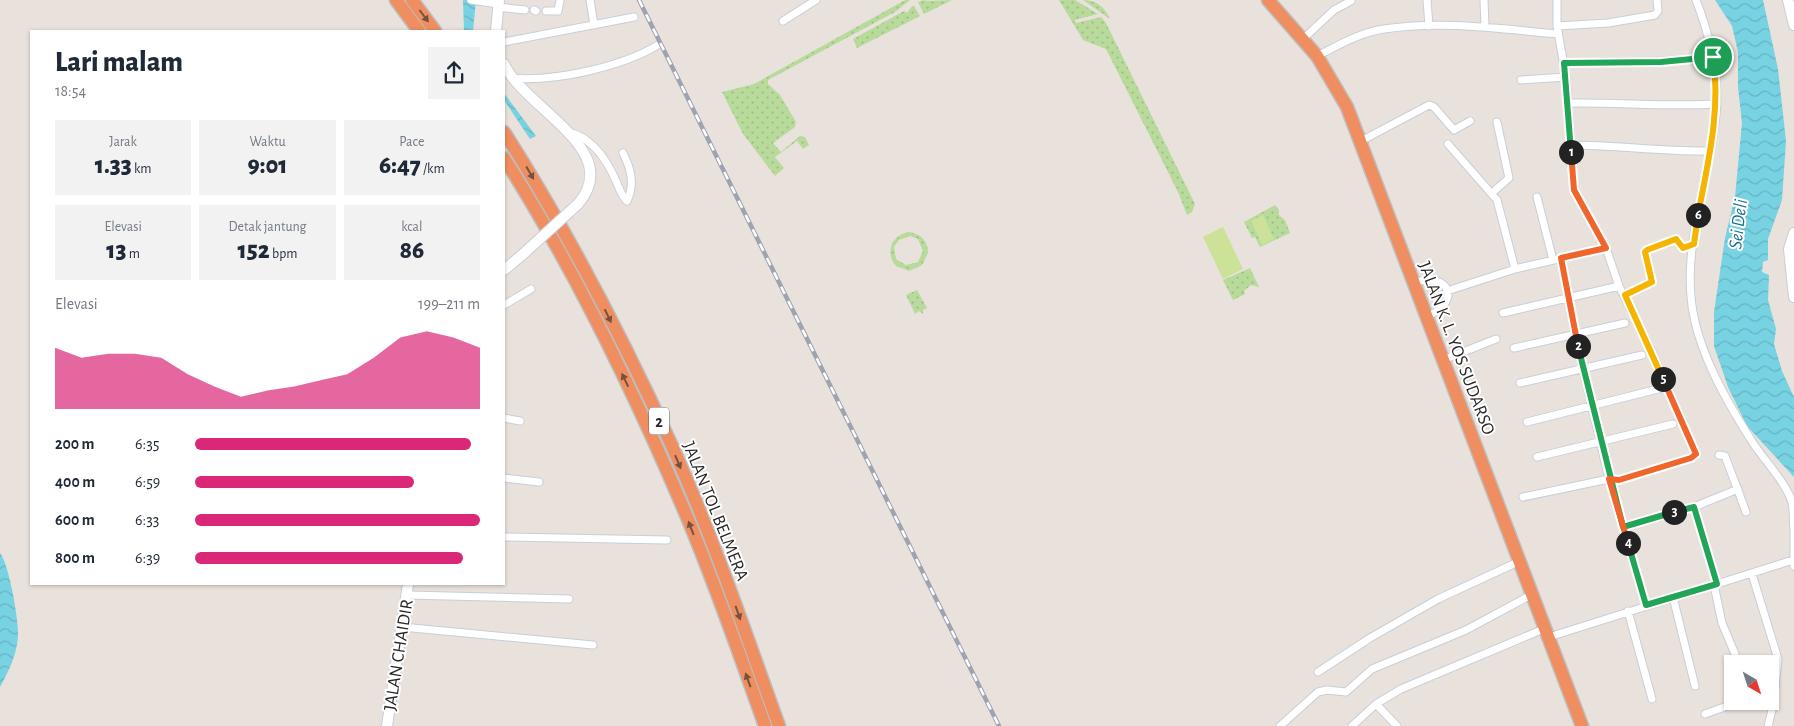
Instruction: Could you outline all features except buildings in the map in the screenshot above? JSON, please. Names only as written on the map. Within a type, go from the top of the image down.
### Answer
[{"type":"highway","points":[[396,0],[418,30]]},
{"type":"highway","points":[[412,0],[434,30]]},
{"type":"highway","name":"JALAN K. L. YOS SUDARSO","points":[[1268,0],[1316,56],[1342,97],[1582,726]]},
{"type":"highway","name":"JALAN TOL BELMERA","points":[[505,134],[527,169],[605,310],[672,446],[728,584],[779,726]]},
{"type":"highway","name":"JALAN TOL BELMERA","points":[[505,160],[592,313],[657,448],[688,519],[765,726]]},
{"type":"street","points":[[471,0],[525,10]]},
{"type":"street","points":[[546,11],[558,11],[560,0]]},
{"type":"street","points":[[590,0],[594,25]]},
{"type":"street","points":[[782,21],[816,0]]},
{"type":"street","points":[[1427,0],[1429,26]]},
{"type":"street","points":[[1484,0],[1485,27]]},
{"type":"street","points":[[1523,497],[1609,479],[1619,480],[1695,456],[1689,437],[1625,295],[1619,286],[1606,248],[1574,190],[1566,77],[1557,26],[1557,0]]},
{"type":"street","points":[[1557,26],[1608,23],[1655,15],[1658,11],[1657,0]]},
{"type":"street","points":[[1352,726],[1376,704],[1401,689],[1547,632],[1628,611],[1715,584],[1794,563],[1792,503],[1787,491],[1766,463],[1738,419],[1697,333],[1692,304],[1694,244],[1717,104],[1713,57],[1696,0]]},
{"type":"street","points":[[1303,39],[1334,10],[1351,1]]},
{"type":"street","points":[[496,30],[498,4]]},
{"type":"street","points":[[1790,4],[1794,25]]},
{"type":"street","points":[[505,42],[634,17]]},
{"type":"street","points":[[1316,56],[1374,31],[1429,26],[1485,27],[1558,34]]},
{"type":"street","points":[[510,78],[542,79],[603,67],[625,62],[658,45]]},
{"type":"street","points":[[1564,63],[1661,62],[1713,57]]},
{"type":"street","points":[[505,66],[510,78],[582,146],[590,163],[590,185],[586,195],[505,269]]},
{"type":"street","points":[[1522,80],[1566,77]]},
{"type":"street","points":[[1568,103],[1608,102],[1656,106],[1717,104]]},
{"type":"street","points":[[1360,141],[1429,105],[1434,107],[1454,130],[1470,121]]},
{"type":"street","points":[[1492,193],[1509,178],[1497,122]]},
{"type":"street","points":[[566,131],[581,136],[600,154],[611,170],[627,201],[632,188],[631,168],[623,153]]},
{"type":"street","points":[[1448,144],[1497,200],[1515,269]]},
{"type":"street","points":[[1571,145],[1710,151]]},
{"type":"street","points":[[1537,197],[1552,260]]},
{"type":"street","points":[[1793,290],[1789,248],[1794,233]]},
{"type":"street","points":[[1625,295],[1652,282],[1645,252],[1647,250],[1676,239],[1683,248],[1694,244]]},
{"type":"street","points":[[1447,291],[1515,269],[1606,248]]},
{"type":"street","points":[[1561,258],[1575,335],[1609,479],[1646,605]]},
{"type":"street","points":[[1413,283],[1432,279],[1444,285],[1447,291],[1447,301],[1443,308],[1425,317]]},
{"type":"street","points":[[1503,313],[1568,296],[1619,286]]},
{"type":"street","points":[[505,304],[531,289]]},
{"type":"street","points":[[1514,348],[1625,323]]},
{"type":"street","points":[[1443,360],[1496,339]]},
{"type":"street","points":[[1520,383],[1642,355]]},
{"type":"street","points":[[1527,422],[1666,387]]},
{"type":"street","points":[[505,418],[520,421]]},
{"type":"street","points":[[1537,457],[1673,424]]},
{"type":"street","points":[[1719,454],[1725,456],[1746,512]]},
{"type":"street","points":[[505,478],[539,482]]},
{"type":"street","points":[[1623,527],[1694,507],[1738,489]]},
{"type":"street","points":[[1694,507],[1715,584],[1722,623],[1735,654]]},
{"type":"street","points":[[505,537],[666,540]]},
{"type":"street","points":[[1318,672],[1370,638],[1438,599],[1520,561]]},
{"type":"street","points":[[1752,574],[1777,655]]},
{"type":"street","name":"JALAN CHAIDIR","points":[[387,726],[408,585]]},
{"type":"street","points":[[1280,726],[1318,692],[1328,690],[1346,692],[1372,669],[1466,630],[1533,594]]},
{"type":"street","points":[[406,595],[569,599]]},
{"type":"street","points":[[1673,597],[1695,686]]},
{"type":"street","points":[[1628,611],[1652,699]]},
{"type":"street","points":[[402,627],[593,645]]},
{"type":"street","points":[[1376,704],[1397,726]]},
{"type":"street","points":[[1704,714],[1724,707]]},
{"type":"street","points":[[1768,726],[1770,710]]},
{"type":"green space","points":[[905,0],[910,0],[895,12],[768,80],[768,84],[780,95],[796,122],[795,127],[773,143],[781,152],[800,136],[805,137],[809,145],[803,149],[797,141],[775,157],[784,168],[775,176],[743,134],[722,92],[754,84]]},
{"type":"green space","points":[[924,0],[952,0],[924,14],[918,2]]},
{"type":"green space","points":[[1059,0],[1075,0],[1098,14],[1075,20],[1076,23],[1101,17],[1106,23],[1195,204],[1192,212],[1187,215],[1178,192],[1106,49],[1083,40]]},
{"type":"green space","points":[[1083,0],[1092,1],[1100,5],[1110,19]]},
{"type":"green space","points":[[914,6],[920,16],[857,48],[853,39],[904,11],[907,13]]},
{"type":"green space","points":[[1275,205],[1279,210],[1279,215],[1285,220],[1290,233],[1260,247],[1255,237],[1252,238],[1244,222]]},
{"type":"green space","points":[[1263,215],[1274,239],[1262,245],[1251,221]]},
{"type":"green space","points":[[1223,227],[1243,269],[1223,279],[1203,237]]},
{"type":"green space","points":[[908,232],[920,236],[928,248],[928,253],[922,265],[909,271],[896,266],[890,251],[894,241],[902,234]],"holes":[[[910,236],[918,239],[923,251],[918,262],[906,265],[896,259],[894,247],[899,240]]]},
{"type":"green space","points":[[1250,268],[1259,287],[1251,285],[1244,291],[1245,294],[1233,300],[1223,280]]},
{"type":"green space","points":[[917,290],[927,308],[923,310],[923,314],[919,311],[915,314],[906,295]]},
{"type":"water","points":[[463,0],[476,0],[473,30],[464,30]]},
{"type":"water","name":"Sei Deli","points":[[1715,0],[1763,0],[1778,69],[1786,141],[1782,200],[1768,239],[1768,260],[1763,262],[1762,272],[1769,275],[1768,300],[1776,329],[1774,344],[1782,371],[1794,397],[1794,477],[1747,426],[1728,387],[1714,346],[1714,312],[1725,238],[1735,197],[1742,123],[1738,87],[1738,52],[1732,26]]},
{"type":"water","points":[[505,94],[536,136],[530,139],[505,102]]},
{"type":"water","points":[[0,553],[7,568],[13,593],[18,636],[12,662],[0,687]]},
{"type":"railway","points":[[639,0],[999,726]]},
{"type":"route","points":[[1713,57],[1661,62],[1577,61],[1564,63],[1574,190],[1606,248],[1561,258],[1575,335],[1609,479],[1623,527],[1694,507],[1717,584],[1646,605],[1623,527],[1609,479],[1619,480],[1691,458],[1695,456],[1696,452],[1625,295],[1652,282],[1645,252],[1647,250],[1676,239],[1683,248],[1694,244],[1696,222],[1716,115],[1716,79],[1713,57]]}]
